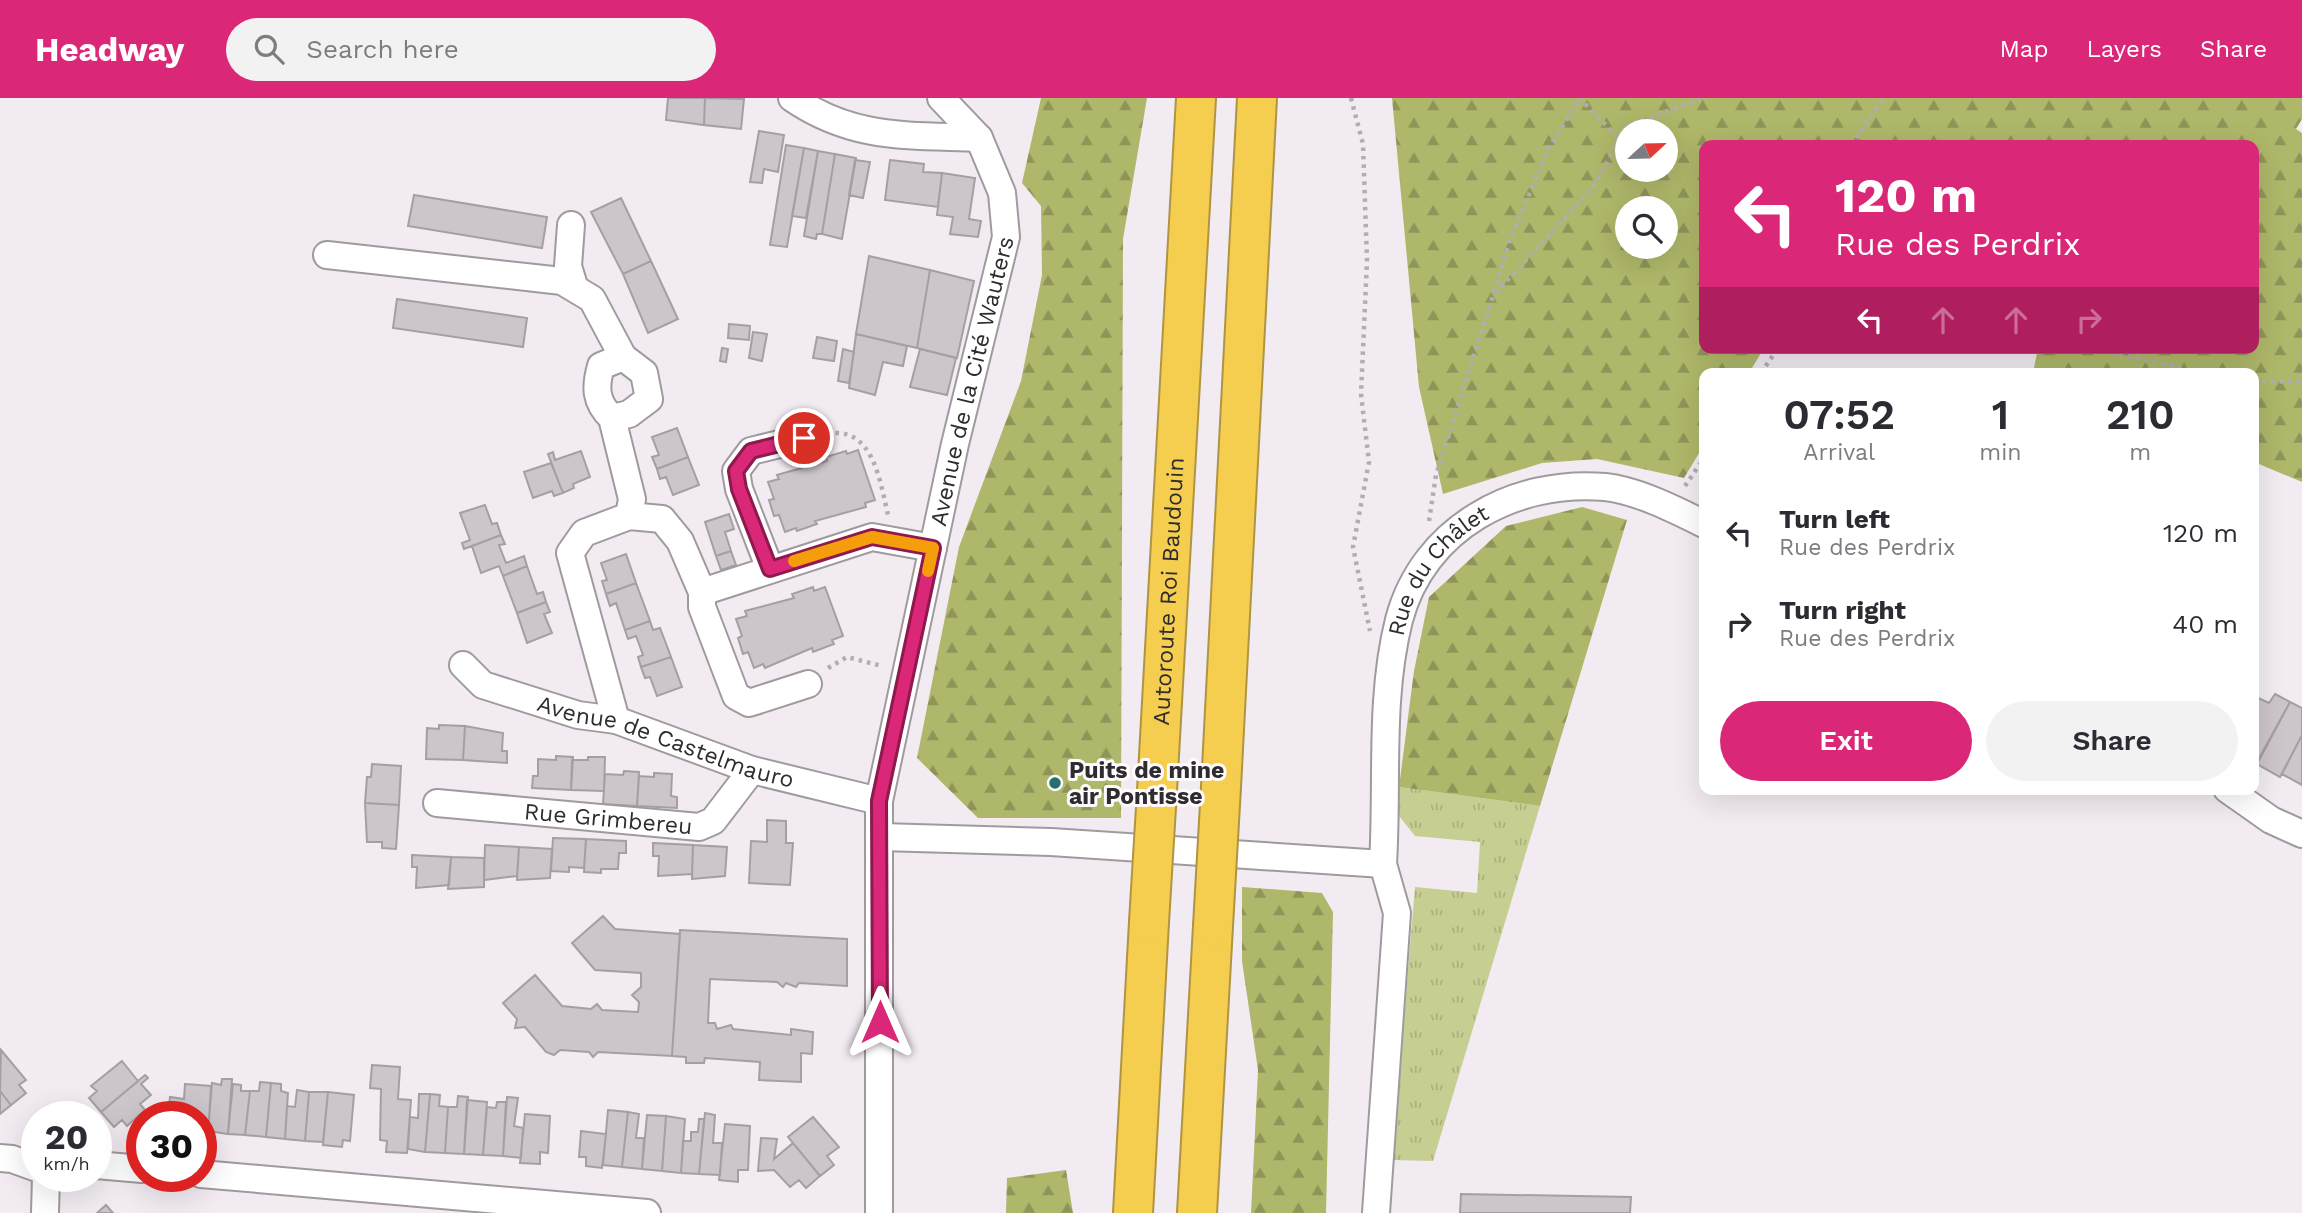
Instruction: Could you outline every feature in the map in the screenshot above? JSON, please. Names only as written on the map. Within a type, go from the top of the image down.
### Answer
[{"type":"highway","name":"Autoroute Roi Baudouin","points":[[1133,1213],[1196,98]]},
{"type":"highway","points":[[1197,1213],[1257,98]]},
{"type":"street","points":[[792,98],[851,127],[876,134],[979,138]]},
{"type":"street","points":[[941,98],[979,138]]},
{"type":"street","name":"Avenue de la Cité Wauters","points":[[879,1213],[879,801],[905,671],[1006,237],[1002,193],[979,138]]},
{"type":"street","points":[[570,225],[568,266],[574,286]]},
{"type":"street","points":[[327,255],[562,281],[574,286],[593,299],[622,357],[644,373],[649,398],[629,414],[612,418]]},
{"type":"street","points":[[622,357],[601,366],[597,398],[612,418],[632,499],[629,516]]},
{"type":"street","points":[[770,569],[739,489],[736,471],[751,451],[804,438]]},
{"type":"street","name":"Rue du Châlet","points":[[1376,1213],[1397,913],[1383,864],[1387,684],[1400,618],[1411,588],[1436,549],[1471,517],[1509,499],[1552,487],[1607,487],[1671,508],[1699,522]]},
{"type":"street","points":[[616,720],[570,553],[584,533],[629,516],[662,519],[680,541],[702,592],[702,607],[736,696],[750,703],[808,684]]},
{"type":"street","points":[[702,592],[872,537],[933,548]]},
{"type":"street","name":"Avenue de Castelmauro","points":[[463,665],[482,685],[578,715],[616,720],[752,769],[879,801]]},
{"type":"street","name":"Rue Grimbereu","points":[[437,803],[699,827],[713,821],[752,769]]},
{"type":"street","points":[[2236,795],[2271,820],[2302,834]]},
{"type":"street","points":[[881,837],[1051,842],[1383,864]]},
{"type":"street","points":[[0,1158],[21,1162]]},
{"type":"street","points":[[217,1175],[647,1213]]},
{"type":"street","points":[[45,1213],[46,1192]]},
{"type":"path","points":[[1351,98],[1363,144],[1367,261],[1361,394],[1369,463],[1353,547],[1369,630],[1387,684]]},
{"type":"path","points":[[1436,549],[1429,522],[1436,475],[1510,240],[1548,149],[1579,98],[1615,134]]},
{"type":"path","points":[[1646,119],[1703,98]]},
{"type":"path","points":[[1854,140],[1883,98]]},
{"type":"path","points":[[1493,296],[1594,186],[1615,148]]},
{"type":"path","points":[[2120,354],[2180,368]]},
{"type":"path","points":[[2259,382],[2299,381],[2302,378]]},
{"type":"path","points":[[804,438],[833,433],[853,434],[865,444],[883,492],[890,524],[886,540]]},
{"type":"path","points":[[1671,508],[1699,466]]},
{"type":"path","points":[[808,684],[847,657],[905,671]]},
{"type":"green space","points":[[1041,98],[1147,98],[1123,239],[1121,818],[978,818],[917,758],[959,547],[1021,381],[1042,275],[1041,206],[1022,183]]},
{"type":"green space","points":[[1392,98],[2302,98],[2302,119],[2296,129],[2302,133],[2302,482],[2259,464],[2259,368],[2034,368],[2037,354],[2259,354],[2259,140],[1699,140],[1699,354],[1760,354],[1752,368],[1699,368],[1699,453],[1684,478],[1597,459],[1542,463],[1443,494],[1419,387]]},
{"type":"green space","points":[[1582,507],[1627,520],[1540,806],[1399,787],[1414,671],[1429,597],[1506,526]]},
{"type":"green space","points":[[1399,787],[1540,806],[1433,1161],[1392,1160],[1415,887],[1477,893],[1480,842],[1415,836],[1399,816]]},
{"type":"green space","points":[[1242,887],[1322,893],[1333,912],[1326,1213],[1251,1213],[1258,1070],[1242,961]]},
{"type":"green space","points":[[1066,1170],[1073,1213],[1006,1213],[1007,1178]]},
{"type":"building","points":[[668,98],[705,98],[704,125],[666,120]]},
{"type":"building","points":[[705,98],[744,99],[741,129],[704,125]]},
{"type":"building","points":[[759,131],[784,135],[778,172],[764,169],[762,183],[750,182]]},
{"type":"building","points":[[786,145],[804,148],[787,247],[770,245]]},
{"type":"building","points":[[804,148],[818,151],[806,218],[792,216]]},
{"type":"building","points":[[818,151],[835,154],[822,234],[817,234],[816,239],[804,236]]},
{"type":"building","points":[[835,154],[856,158],[842,239],[822,234]]},
{"type":"building","points":[[855,160],[870,162],[863,198],[849,195]]},
{"type":"building","points":[[890,160],[924,164],[923,172],[942,173],[938,207],[885,200]]},
{"type":"building","points":[[942,173],[975,178],[969,219],[981,221],[978,237],[950,234],[953,217],[937,215]]},
{"type":"building","points":[[414,195],[547,217],[542,248],[408,226]]},
{"type":"building","points":[[621,198],[651,261],[623,274],[591,212]]},
{"type":"building","points":[[869,256],[930,270],[917,348],[856,334]]},
{"type":"building","points":[[651,261],[678,319],[648,333],[623,274]]},
{"type":"building","points":[[930,270],[974,281],[957,358],[917,348]]},
{"type":"building","points":[[397,299],[527,318],[523,347],[393,328]]},
{"type":"building","points":[[729,324],[750,326],[749,340],[728,338]]},
{"type":"building","points":[[753,332],[767,334],[762,361],[749,358]]},
{"type":"building","points":[[856,334],[907,346],[903,366],[883,362],[875,395],[849,388]]},
{"type":"building","points":[[817,337],[837,341],[834,361],[813,358]]},
{"type":"building","points":[[722,348],[728,349],[726,362],[720,361]]},
{"type":"building","points":[[843,349],[854,352],[849,383],[838,381]]},
{"type":"building","points":[[920,349],[956,358],[947,395],[910,387]]},
{"type":"building","points":[[677,428],[688,457],[657,469],[652,457],[659,455],[652,437]]},
{"type":"building","points":[[858,450],[875,500],[865,503],[866,507],[815,521],[817,524],[797,531],[796,528],[785,532],[779,515],[774,516],[769,500],[774,499],[768,482],[779,479],[777,475],[827,461],[826,457]]},
{"type":"building","points":[[581,451],[590,477],[573,484],[574,488],[563,493],[548,454],[553,452],[555,460]]},
{"type":"building","points":[[688,457],[699,485],[673,495],[666,477],[660,479],[657,469]]},
{"type":"building","points":[[551,463],[563,493],[554,496],[552,491],[533,498],[524,472]]},
{"type":"building","points":[[485,505],[492,524],[497,523],[501,535],[464,549],[462,543],[470,540],[460,513]]},
{"type":"building","points":[[729,514],[734,529],[725,532],[731,551],[716,556],[705,522]]},
{"type":"building","points":[[501,535],[505,544],[499,545],[506,563],[524,556],[527,566],[503,576],[499,566],[481,573],[472,546]]},
{"type":"building","points":[[731,551],[736,565],[721,570],[716,556]]},
{"type":"building","points":[[626,554],[636,583],[606,594],[602,581],[607,580],[601,563]]},
{"type":"building","points":[[527,566],[537,594],[543,592],[546,602],[517,613],[503,576]]},
{"type":"building","points":[[636,583],[650,621],[625,630],[616,603],[610,606],[606,594]]},
{"type":"building","points":[[813,587],[814,591],[825,587],[843,636],[832,640],[834,644],[813,652],[812,648],[765,668],[763,664],[754,668],[748,652],[743,654],[738,638],[742,636],[736,619],[747,616],[745,611],[794,598],[792,594]]},
{"type":"building","points":[[546,602],[550,612],[544,614],[552,633],[527,643],[517,613]]},
{"type":"building","points":[[650,621],[653,630],[660,628],[671,657],[641,667],[638,657],[643,655],[636,636],[628,639],[625,630]]},
{"type":"building","points":[[671,657],[682,687],[657,696],[650,677],[645,678],[641,667]]},
{"type":"building","points":[[2275,694],[2290,702],[2259,759],[2259,698],[2269,703]]},
{"type":"building","points":[[2290,702],[2302,708],[2302,735],[2280,777],[2259,765],[2259,760]]},
{"type":"building","points":[[439,725],[465,726],[463,760],[426,759],[427,728],[439,729]]},
{"type":"building","points":[[465,726],[503,733],[502,751],[507,751],[507,763],[463,760]]},
{"type":"building","points":[[2302,735],[2302,785],[2282,774]]},
{"type":"building","points":[[556,756],[573,757],[571,790],[532,788],[533,776],[538,776],[538,759],[556,760]]},
{"type":"building","points":[[588,757],[605,757],[604,791],[571,790],[572,760],[588,760]]},
{"type":"building","points":[[372,764],[401,766],[399,805],[365,803],[367,777],[371,777]]},
{"type":"building","points":[[624,771],[639,772],[637,806],[603,804],[605,774],[623,775]]},
{"type":"building","points":[[654,773],[672,774],[671,796],[677,797],[677,808],[637,806],[639,776],[654,777]]},
{"type":"building","points":[[365,803],[399,805],[396,849],[382,848],[382,842],[367,842]]},
{"type":"building","points":[[767,820],[786,821],[786,843],[793,843],[790,885],[749,883],[751,841],[767,842]]},
{"type":"building","points":[[553,838],[586,839],[584,868],[569,867],[569,872],[551,871]]},
{"type":"building","points":[[586,839],[626,841],[626,853],[619,853],[618,869],[601,869],[601,873],[584,872]]},
{"type":"building","points":[[653,843],[693,845],[692,874],[658,876],[659,856],[653,856]]},
{"type":"building","points":[[485,845],[519,847],[517,876],[484,880]]},
{"type":"building","points":[[693,845],[727,847],[725,876],[692,879]]},
{"type":"building","points":[[519,847],[552,849],[550,878],[517,880]]},
{"type":"building","points":[[412,855],[451,857],[449,885],[416,888],[417,867],[412,867]]},
{"type":"building","points":[[451,857],[484,858],[484,887],[448,889]]},
{"type":"building","points":[[603,916],[615,929],[680,934],[672,1056],[598,1052],[593,1057],[589,1052],[560,1050],[554,1055],[546,1052],[525,1027],[515,1028],[517,1019],[503,1003],[535,975],[562,1006],[591,1009],[597,1004],[602,1010],[638,1012],[639,1002],[632,995],[641,987],[641,973],[595,970],[572,943]]},
{"type":"building","points":[[680,930],[847,939],[847,986],[799,983],[796,987],[786,983],[783,987],[777,982],[710,979],[708,1023],[715,1023],[717,1029],[731,1025],[733,1029],[791,1035],[791,1029],[813,1032],[812,1054],[801,1053],[801,1082],[759,1080],[760,1062],[705,1058],[704,1063],[686,1063],[686,1057],[672,1056]]},
{"type":"building","points":[[1,1050],[26,1080],[19,1085],[26,1093],[11,1105],[0,1091]]},
{"type":"building","points":[[122,1061],[138,1081],[112,1103],[92,1101],[89,1098],[97,1091],[91,1086]]},
{"type":"building","points":[[372,1065],[400,1067],[398,1099],[411,1100],[407,1153],[386,1152],[387,1141],[380,1140],[381,1089],[370,1088]]},
{"type":"building","points":[[145,1075],[148,1078],[141,1084],[151,1095],[144,1101],[126,1101],[126,1125],[122,1120],[114,1127],[112,1125],[112,1103]]},
{"type":"building","points":[[222,1079],[232,1079],[228,1134],[217,1132],[217,1101],[210,1101],[212,1083],[221,1085]]},
{"type":"building","points":[[260,1082],[271,1083],[266,1137],[245,1135],[250,1091],[259,1091]]},
{"type":"building","points":[[271,1083],[281,1084],[281,1091],[288,1093],[285,1139],[266,1137]]},
{"type":"building","points":[[185,1084],[211,1086],[210,1101],[170,1101],[170,1097],[184,1099]]},
{"type":"building","points":[[233,1084],[241,1085],[241,1091],[250,1091],[245,1135],[228,1134]]},
{"type":"building","points":[[297,1090],[309,1092],[305,1141],[285,1139],[287,1106],[295,1107]]},
{"type":"building","points":[[0,1091],[11,1105],[0,1114]]},
{"type":"building","points":[[309,1092],[328,1092],[323,1142],[305,1141]]},
{"type":"building","points":[[328,1092],[354,1095],[350,1141],[343,1140],[342,1147],[323,1145]]},
{"type":"building","points":[[419,1094],[430,1094],[425,1152],[408,1149],[410,1117],[418,1118]]},
{"type":"building","points":[[430,1094],[440,1095],[439,1106],[448,1107],[445,1153],[425,1152]]},
{"type":"building","points":[[458,1096],[468,1097],[464,1154],[445,1153],[448,1107],[457,1107]]},
{"type":"building","points":[[507,1097],[518,1098],[514,1126],[523,1128],[521,1158],[503,1156]]},
{"type":"building","points":[[467,1100],[487,1102],[483,1155],[464,1154]]},
{"type":"building","points":[[497,1102],[506,1102],[503,1156],[483,1155],[487,1107],[496,1108]]},
{"type":"building","points":[[608,1110],[628,1112],[622,1167],[603,1165]]},
{"type":"building","points":[[628,1112],[639,1114],[636,1138],[644,1138],[642,1169],[622,1167]]},
{"type":"building","points":[[705,1113],[715,1115],[713,1143],[722,1143],[720,1175],[699,1174]]},
{"type":"building","points":[[525,1114],[550,1116],[548,1153],[540,1152],[540,1164],[520,1163]]},
{"type":"building","points":[[647,1115],[666,1116],[662,1171],[642,1169]]},
{"type":"building","points":[[666,1116],[685,1119],[681,1173],[662,1171]]},
{"type":"building","points":[[813,1117],[839,1147],[827,1156],[834,1165],[820,1176],[788,1137]]},
{"type":"building","points":[[699,1119],[704,1119],[699,1174],[681,1173],[683,1141],[691,1141],[691,1132],[698,1132]]},
{"type":"building","points":[[725,1124],[750,1126],[748,1170],[738,1170],[738,1182],[719,1180]]},
{"type":"building","points":[[581,1131],[606,1134],[602,1168],[586,1166],[586,1157],[579,1157]]},
{"type":"building","points":[[761,1138],[777,1139],[774,1159],[793,1143],[820,1176],[806,1188],[799,1180],[790,1187],[774,1170],[758,1171]]},
{"type":"building","points":[[1461,1194],[1631,1197],[1630,1213],[1460,1213]]},
{"type":"building","points":[[106,1205],[113,1213],[97,1213]]},
{"type":"slow traffic","points":[[794,561],[872,537],[933,548],[928,571]]},
{"type":"place","name":"Puits de mine air Pontisse","points":[[1055,783]]},
{"type":"route","points":[[804,438],[751,451],[736,471],[739,489],[770,569],[872,537],[933,548],[884,767],[879,801],[880,1022]]}]
